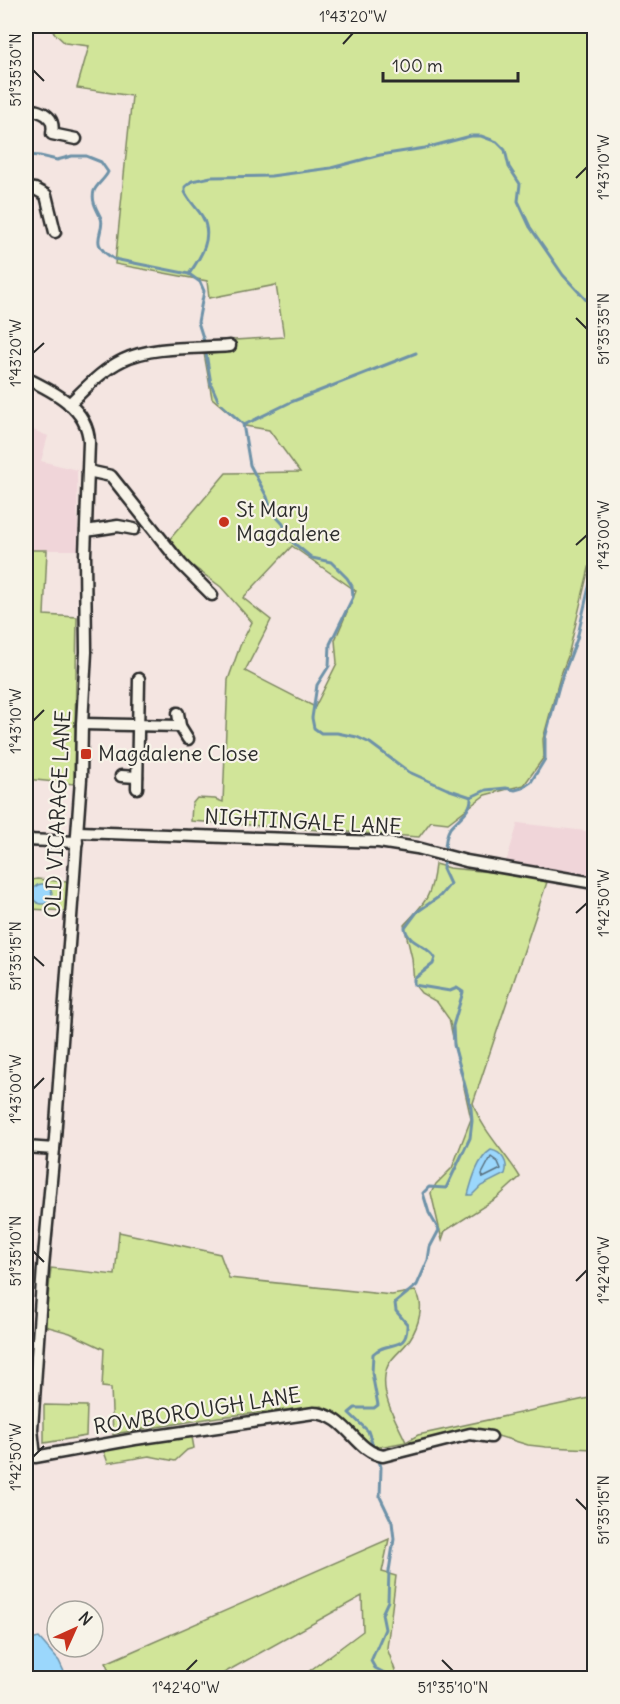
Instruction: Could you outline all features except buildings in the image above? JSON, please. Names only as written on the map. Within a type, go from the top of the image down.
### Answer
[{"type":"street","points":[[26,108],[48,116],[52,123],[52,134],[76,139]]},
{"type":"street","points":[[26,188],[39,190],[48,196],[54,232]]},
{"type":"street","points":[[69,404],[102,373],[124,359],[143,354],[230,346]]},
{"type":"street","name":"OLD VICARAGE LANE","points":[[26,378],[69,404],[83,419],[88,430],[84,633],[86,646],[78,837],[43,1268],[32,1429],[35,1457]]},
{"type":"street","points":[[88,471],[111,476],[181,564],[212,595]]},
{"type":"street","points":[[86,531],[117,526],[134,529]]},
{"type":"street","points":[[121,776],[137,782],[138,679]]},
{"type":"street","points":[[178,713],[180,726],[188,739]]},
{"type":"street","points":[[82,724],[180,726]]},
{"type":"street","points":[[26,840],[78,837]]},
{"type":"street","name":"NIGHTINGALE LANE","points":[[78,837],[379,842],[417,848],[450,858],[594,882]]},
{"type":"street","points":[[26,1147],[54,1149]]},
{"type":"street","name":"ROWBOROUGH LANE","points":[[35,1457],[135,1439],[314,1413],[337,1420],[378,1455],[470,1434],[491,1437]]},
{"type":"shaded area","points":[[26,427],[48,436],[41,461],[77,470],[78,550],[26,550]]},
{"type":"shaded area","points":[[518,823],[594,832],[594,880],[506,862]]},
{"type":"green space","points":[[47,26],[594,26],[594,547],[568,656],[543,739],[544,757],[524,785],[485,795],[448,823],[431,821],[419,837],[191,821],[192,804],[197,798],[223,802],[228,680],[240,646],[252,622],[221,587],[190,564],[169,540],[226,473],[300,472],[269,430],[245,426],[212,398],[202,342],[284,337],[276,285],[209,298],[207,281],[115,264],[132,96],[77,88],[89,46],[65,43]],"holes":[[[292,546],[356,591],[335,640],[337,663],[315,707],[245,671],[271,620],[243,598]]]},
{"type":"green space","points":[[26,550],[47,550],[44,615],[77,617],[74,784],[26,779]]},
{"type":"green space","points":[[435,864],[449,868],[511,874],[547,882],[473,1103],[488,1132],[520,1177],[497,1198],[445,1231],[442,1240],[431,1193],[436,1184],[452,1168],[471,1119],[449,1019],[437,1002],[421,993],[414,984],[412,958],[404,925],[427,898]]},
{"type":"green space","points":[[37,879],[67,882],[66,911],[30,909],[30,896],[26,881]]},
{"type":"green space","points":[[119,1232],[220,1254],[229,1278],[392,1295],[415,1291],[420,1302],[416,1328],[410,1339],[391,1360],[385,1376],[388,1402],[406,1442],[379,1447],[365,1441],[336,1414],[322,1406],[218,1417],[113,1434],[111,1388],[102,1387],[104,1349],[70,1333],[45,1326],[51,1268],[115,1275]]},
{"type":"green space","points":[[594,1397],[594,1449],[528,1445],[488,1433],[406,1442],[418,1435]]},
{"type":"green space","points":[[44,1405],[87,1406],[86,1436],[44,1443]]},
{"type":"green space","points":[[192,1437],[194,1448],[187,1450],[175,1461],[149,1456],[108,1463],[103,1449]]},
{"type":"green space","points":[[389,1539],[382,1572],[396,1576],[387,1648],[396,1673],[403,1678],[300,1678],[363,1631],[362,1596],[215,1678],[111,1678],[106,1663]]},
{"type":"water","points":[[38,884],[46,884],[52,890],[52,898],[46,904],[38,904],[32,898],[32,890]]},
{"type":"water","points":[[491,1150],[504,1159],[505,1174],[481,1186],[472,1195],[468,1195],[482,1158]]},
{"type":"water","points":[[39,1638],[45,1645],[45,1659],[57,1659],[67,1678],[26,1678],[26,1641]]},
{"type":"waterway","points":[[189,274],[202,254],[207,232],[202,216],[185,192],[185,187],[192,181],[211,177],[271,176],[331,168],[380,155],[425,148],[471,136],[481,136],[497,142],[505,150],[509,167],[520,184],[518,201],[530,227],[563,275],[588,302],[594,314]]},
{"type":"waterway","points":[[26,155],[57,160],[72,156],[86,156],[101,162],[108,172],[95,188],[93,198],[102,223],[99,238],[101,248],[114,259],[189,274],[200,282],[204,291],[198,322],[204,341],[211,384],[218,400]]},
{"type":"waterway","points":[[244,425],[291,402],[416,353]]},
{"type":"waterway","points":[[222,405],[243,424],[250,465],[267,497],[272,512],[283,524],[290,540],[312,558],[331,562],[352,586],[353,597],[330,644],[329,666],[317,685],[312,718],[314,728],[321,733],[357,737],[370,743],[409,772],[471,797]]},
{"type":"waterway","points":[[471,797],[486,790],[522,788],[531,782],[545,759],[545,738],[559,686],[577,639],[594,565]]},
{"type":"waterway","points":[[445,852],[450,828],[467,810],[471,797]]},
{"type":"waterway","points":[[374,1449],[368,1431],[349,1413],[355,1408],[374,1408],[378,1405],[372,1373],[373,1354],[384,1347],[396,1345],[404,1339],[407,1324],[396,1311],[395,1303],[417,1285],[428,1260],[430,1247],[439,1230],[429,1213],[423,1193],[429,1187],[446,1188],[470,1138],[471,1108],[454,1045],[453,1026],[463,992],[457,988],[450,991],[414,985],[414,979],[433,964],[435,958],[428,950],[410,938],[405,928],[417,912],[440,896],[450,884],[443,869],[444,858]]},
{"type":"waterway","points":[[378,1458],[381,1467],[380,1497],[392,1522],[394,1539],[389,1571],[388,1601],[382,1614],[385,1629],[371,1661],[375,1668],[394,1678]]},
{"type":"place","name":"St Mary Magdalene","points":[[224,522]]},
{"type":"place","name":"Magdalene Close","points":[[86,754]]}]
